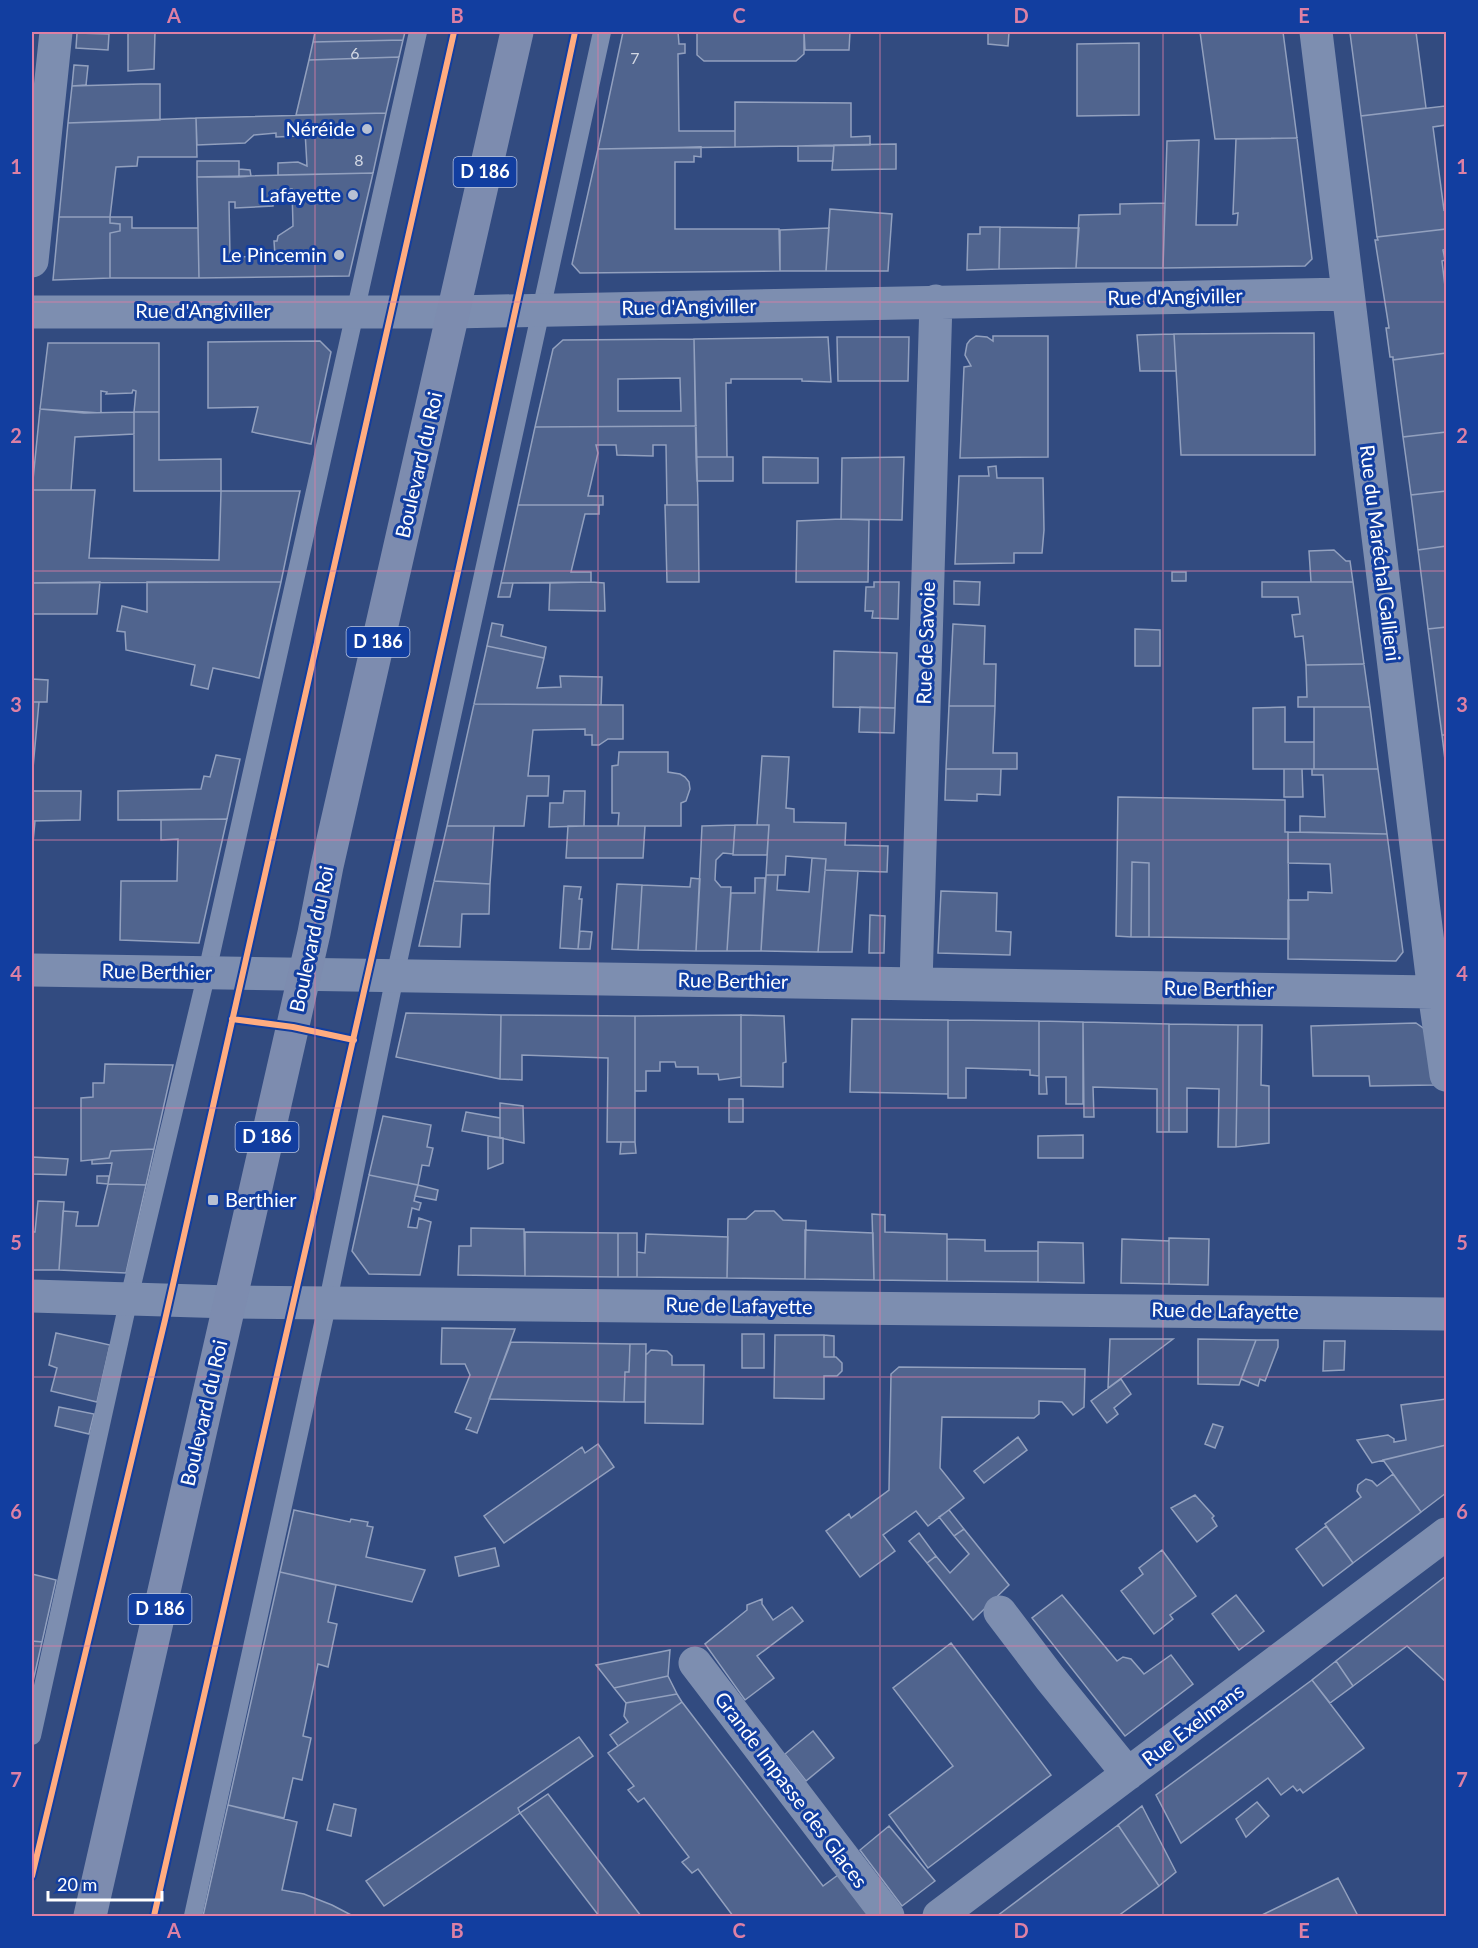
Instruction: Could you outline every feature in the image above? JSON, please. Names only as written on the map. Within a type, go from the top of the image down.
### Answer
[{"type":"main road","name":"Boulevard du Roi","points":[[90,1917],[517,32]]},
{"type":"street","points":[[32,261],[56,32]]},
{"type":"street","name":"Rue du Maréchal Gallieni","points":[[1316,32],[1446,1075]]},
{"type":"street","name":"Rue d'Angiviller","points":[[32,312],[454,312],[1347,294]]},
{"type":"street","name":"Rue de Savoie","points":[[916,984],[936,301]]},
{"type":"street","name":"Rue Berthier","points":[[32,970],[1434,992]]},
{"type":"street","name":"Rue de Lafayette","points":[[32,1296],[230,1302],[1446,1314]]},
{"type":"street","name":"Rue Exelmans","points":[[939,1917],[1446,1534]]},
{"type":"street","points":[[1000,1612],[1128,1774]]},
{"type":"street","name":"Grande Impasse des Glaces","points":[[694,1663],[888,1917]]},
{"type":"lane","points":[[32,1736],[129,1298],[207,972],[418,32]]},
{"type":"lane","points":[[193,1917],[328,1302],[395,976],[539,310],[602,32]]},
{"type":"building","points":[[128,32],[155,32],[154,69],[128,71]]},
{"type":"building","points":[[315,32],[405,32],[403,40],[313,42]]},
{"type":"building","points":[[623,32],[678,32],[679,44],[685,44],[685,53],[678,54],[679,131],[735,131],[735,147],[598,149]]},
{"type":"building","points":[[697,32],[804,32],[804,54],[796,61],[704,61],[697,55]]},
{"type":"building","points":[[804,32],[850,32],[849,50],[805,50]]},
{"type":"building","points":[[988,32],[1009,32],[1008,46],[988,44]]},
{"type":"building","points":[[1200,32],[1283,32],[1297,138],[1215,139]]},
{"type":"building","points":[[1416,32],[1426,108],[1361,116],[1350,33]]},
{"type":"building","points":[[77,33],[109,34],[108,50],[76,48]]},
{"type":"building","points":[[403,40],[399,57],[309,60],[313,42]]},
{"type":"building","points":[[1139,43],[1139,115],[1077,116],[1077,44]]},
{"type":"building","points":[[399,57],[386,113],[296,115],[309,60]]},
{"type":"building","points":[[74,65],[88,66],[86,85],[72,86]]},
{"type":"building","points":[[160,84],[160,120],[68,123],[72,86]]},
{"type":"building","points":[[735,102],[851,103],[851,137],[870,136],[870,145],[735,147]]},
{"type":"building","points":[[1445,106],[1446,125],[1433,127],[1444,210],[1446,209],[1446,229],[1377,237],[1361,116]]},
{"type":"building","points":[[386,113],[373,173],[278,175],[278,163],[298,162],[307,166],[305,131],[299,136],[276,137],[276,133],[254,135],[245,143],[197,145],[196,118]]},
{"type":"building","points":[[196,118],[197,157],[138,157],[137,166],[116,167],[110,217],[59,217],[68,123]]},
{"type":"building","points":[[1297,138],[1312,259],[1305,266],[1163,268],[1167,141],[1199,140],[1196,225],[1237,225],[1238,213],[1233,214],[1236,139]]},
{"type":"building","points":[[896,144],[896,169],[832,170],[834,145]]},
{"type":"building","points":[[834,145],[833,161],[798,161],[798,146]]},
{"type":"building","points":[[701,147],[701,157],[694,156],[694,162],[675,162],[675,229],[779,229],[780,271],[580,273],[572,264],[598,149]]},
{"type":"building","points":[[197,161],[239,161],[239,177],[197,177]]},
{"type":"building","points":[[239,169],[250,170],[251,176],[239,177]]},
{"type":"building","points":[[373,173],[349,276],[199,278],[197,177]],"holes":[[[292,189],[293,226],[278,236],[277,241],[274,241],[275,256],[230,257],[229,202],[235,202],[235,208],[273,206],[273,190]]]},
{"type":"building","points":[[1165,203],[1163,268],[1076,268],[1079,215],[1120,214],[1120,204]]},
{"type":"building","points":[[830,209],[892,214],[888,271],[826,271]]},
{"type":"building","points":[[59,217],[110,217],[110,223],[120,224],[120,231],[110,233],[110,278],[53,280]]},
{"type":"building","points":[[110,217],[132,217],[132,228],[198,228],[199,278],[110,278],[110,233],[120,231],[120,224],[110,223]]},
{"type":"building","points":[[980,227],[1000,227],[999,269],[967,270],[968,234],[980,234]]},
{"type":"building","points":[[1000,227],[1079,228],[1076,268],[999,269]]},
{"type":"building","points":[[829,228],[826,271],[780,271],[780,230]]},
{"type":"building","points":[[1446,229],[1446,249],[1443,250],[1445,260],[1442,261],[1446,295],[1446,353],[1393,360],[1393,357],[1390,357],[1386,328],[1389,328],[1375,240],[1378,240],[1377,237]]},
{"type":"building","points":[[1314,333],[1315,455],[1181,455],[1174,334]]},
{"type":"building","points":[[1174,334],[1176,371],[1140,371],[1137,335]]},
{"type":"building","points":[[976,336],[987,337],[993,341],[993,336],[1048,336],[1048,457],[960,458],[964,367],[971,366],[965,355],[967,344]]},
{"type":"building","points":[[828,337],[831,382],[802,381],[802,379],[731,379],[731,383],[726,383],[727,457],[696,457],[694,339]]},
{"type":"building","points":[[837,337],[909,337],[908,381],[838,381]]},
{"type":"building","points":[[694,339],[696,426],[535,427],[553,349],[563,340]],"holes":[[[680,378],[681,411],[618,411],[618,379]]]},
{"type":"building","points":[[320,341],[331,352],[311,444],[252,432],[258,407],[208,408],[208,342]]},
{"type":"building","points":[[48,343],[159,343],[159,412],[134,412],[136,391],[133,390],[132,393],[106,394],[107,392],[101,391],[101,413],[40,409]]},
{"type":"building","points":[[1446,353],[1446,432],[1403,437],[1393,360]]},
{"type":"building","points":[[40,409],[84,413],[134,412],[134,434],[75,437],[71,490],[32,490]]},
{"type":"building","points":[[134,412],[159,412],[159,460],[221,459],[221,491],[134,491]]},
{"type":"building","points":[[696,426],[698,505],[667,505],[666,445],[653,445],[653,456],[617,455],[616,445],[596,445],[598,453],[588,496],[603,496],[603,505],[518,505],[535,427]]},
{"type":"building","points":[[1446,432],[1446,491],[1411,495],[1403,437]]},
{"type":"building","points":[[696,457],[733,457],[733,481],[697,481]]},
{"type":"building","points":[[763,457],[818,458],[818,483],[763,483]]},
{"type":"building","points":[[904,457],[902,520],[841,519],[842,458]]},
{"type":"building","points":[[996,466],[997,478],[1043,478],[1042,553],[1014,553],[1014,563],[955,564],[959,476],[989,476],[988,467]]},
{"type":"building","points":[[32,490],[95,490],[89,558],[219,560],[221,491],[300,491],[281,582],[32,583]]},
{"type":"building","points":[[1446,491],[1446,546],[1418,550],[1411,495]]},
{"type":"building","points":[[518,505],[599,505],[599,514],[585,514],[571,572],[591,572],[591,582],[501,583]]},
{"type":"building","points":[[665,505],[698,505],[699,582],[667,582]]},
{"type":"building","points":[[869,520],[868,582],[796,582],[797,521]]},
{"type":"building","points":[[1446,546],[1446,627],[1428,629],[1418,550]]},
{"type":"building","points":[[1334,550],[1346,561],[1350,561],[1353,582],[1311,582],[1309,551]]},
{"type":"building","points":[[1172,572],[1186,572],[1186,581],[1172,581]]},
{"type":"building","points":[[954,581],[980,582],[979,605],[954,604]]},
{"type":"building","points":[[100,582],[97,614],[32,614],[32,583]]},
{"type":"building","points":[[147,582],[281,582],[259,678],[213,668],[208,689],[191,685],[195,665],[126,650],[125,632],[117,631],[122,606],[147,612]]},
{"type":"building","points":[[874,582],[899,582],[898,619],[872,618],[873,611],[865,611],[866,587],[874,587]]},
{"type":"building","points":[[1262,582],[1353,582],[1364,664],[1306,665],[1303,636],[1295,637],[1292,615],[1300,614],[1298,597],[1262,597]]},
{"type":"building","points":[[501,583],[513,583],[510,597],[498,597]]},
{"type":"building","points":[[550,583],[604,583],[605,611],[549,610]]},
{"type":"building","points":[[492,623],[503,625],[501,636],[546,647],[544,658],[487,646]]},
{"type":"building","points":[[953,624],[985,626],[984,664],[996,664],[995,706],[949,706]]},
{"type":"building","points":[[1446,627],[1446,735],[1442,735],[1428,629]]},
{"type":"building","points":[[1135,629],[1160,630],[1160,666],[1135,666]]},
{"type":"building","points":[[487,646],[544,658],[537,688],[561,687],[560,676],[602,677],[601,705],[474,704]]},
{"type":"building","points":[[834,651],[897,653],[895,708],[833,707]]},
{"type":"building","points":[[1364,664],[1370,707],[1298,707],[1298,697],[1307,697],[1306,665]]},
{"type":"building","points":[[32,679],[48,680],[47,702],[32,702]]},
{"type":"building","points":[[32,702],[39,702],[33,768],[32,767]]},
{"type":"building","points":[[474,704],[623,705],[623,739],[608,739],[599,745],[592,745],[592,735],[585,735],[585,729],[533,730],[528,776],[549,776],[548,796],[527,796],[524,826],[447,826]]},
{"type":"building","points":[[949,706],[995,706],[993,753],[1017,753],[1017,769],[946,769]]},
{"type":"building","points":[[860,707],[895,708],[894,733],[859,732]]},
{"type":"building","points":[[1285,707],[1285,742],[1314,742],[1314,769],[1253,769],[1253,708]]},
{"type":"building","points":[[1314,707],[1370,707],[1378,769],[1314,769]]},
{"type":"building","points":[[1442,735],[1446,735],[1446,768]]},
{"type":"building","points":[[619,752],[668,752],[668,772],[680,774],[689,782],[690,789],[686,801],[681,803],[681,826],[618,826],[619,813],[612,813],[612,766],[618,765]]},
{"type":"building","points":[[216,755],[240,759],[227,819],[118,820],[118,791],[201,789],[204,776],[210,777]]},
{"type":"building","points":[[762,756],[789,757],[786,808],[794,809],[794,822],[846,823],[845,845],[888,846],[887,872],[825,870],[826,859],[786,856],[785,875],[766,875],[769,825],[757,825]]},
{"type":"building","points":[[946,769],[1001,769],[1000,795],[977,794],[977,801],[945,800]]},
{"type":"building","points":[[1284,769],[1302,769],[1303,797],[1284,797]]},
{"type":"building","points":[[1312,769],[1378,769],[1387,834],[1300,832],[1300,816],[1325,817],[1323,775],[1312,775]]},
{"type":"building","points":[[32,791],[81,791],[80,820],[32,821]]},
{"type":"building","points":[[564,791],[585,791],[584,826],[549,827],[550,803],[563,803]]},
{"type":"building","points":[[1118,797],[1285,800],[1285,832],[1288,832],[1289,939],[1149,937],[1149,863],[1132,862],[1131,937],[1116,936]]},
{"type":"building","points":[[227,819],[199,943],[120,940],[121,881],[177,881],[178,839],[161,840],[161,820]]},
{"type":"building","points":[[32,821],[35,821],[32,853]]},
{"type":"building","points":[[735,825],[769,825],[767,855],[733,855]]},
{"type":"building","points":[[735,825],[733,854],[723,853],[716,860],[715,880],[721,887],[731,887],[727,951],[696,951],[702,826]]},
{"type":"building","points":[[447,826],[494,826],[490,884],[434,881]]},
{"type":"building","points":[[568,826],[645,826],[643,858],[566,858]]},
{"type":"building","points":[[1288,832],[1387,834],[1403,952],[1396,961],[1288,959],[1288,900],[1308,900],[1308,892],[1332,893],[1330,864],[1288,863]]},
{"type":"building","points":[[812,858],[826,859],[818,952],[761,951],[766,875],[778,875],[777,890],[809,892]]},
{"type":"building","points":[[1132,862],[1149,863],[1149,937],[1131,937]]},
{"type":"building","points":[[825,870],[858,871],[852,952],[818,952]]},
{"type":"building","points":[[691,878],[700,879],[696,951],[638,950],[642,885],[690,887]]},
{"type":"building","points":[[755,878],[765,878],[761,951],[727,951],[731,893],[755,893]]},
{"type":"building","points":[[434,881],[490,884],[489,914],[462,914],[460,947],[419,946]]},
{"type":"building","points":[[617,884],[642,885],[638,950],[612,949]]},
{"type":"building","points":[[564,886],[581,887],[578,949],[560,948]]},
{"type":"building","points":[[941,891],[997,893],[996,931],[1011,932],[1010,955],[938,953]]},
{"type":"building","points":[[870,915],[885,916],[884,953],[869,953]]},
{"type":"building","points":[[580,931],[592,932],[590,949],[578,949]]},
{"type":"building","points":[[406,1013],[501,1015],[500,1079],[396,1057]]},
{"type":"building","points":[[501,1015],[635,1016],[635,1142],[607,1142],[608,1058],[522,1055],[522,1080],[500,1079]]},
{"type":"building","points":[[741,1015],[784,1016],[786,1062],[783,1063],[783,1087],[741,1086]]},
{"type":"building","points":[[741,1015],[741,1077],[719,1080],[718,1074],[698,1074],[698,1067],[676,1067],[675,1062],[660,1062],[660,1071],[646,1071],[646,1091],[635,1091],[635,1016]]},
{"type":"building","points":[[852,1019],[948,1020],[948,1094],[850,1092]]},
{"type":"building","points":[[948,1020],[1039,1021],[1039,1076],[1030,1075],[1030,1070],[966,1068],[966,1098],[948,1098]]},
{"type":"building","points":[[1039,1021],[1083,1022],[1083,1104],[1066,1104],[1066,1077],[1046,1077],[1047,1094],[1039,1094]]},
{"type":"building","points":[[1083,1022],[1169,1024],[1169,1132],[1157,1132],[1157,1089],[1093,1087],[1094,1117],[1084,1117]]},
{"type":"building","points":[[1416,1023],[1426,1030],[1434,1085],[1370,1086],[1369,1076],[1313,1076],[1311,1026]]},
{"type":"building","points":[[1169,1024],[1238,1025],[1236,1147],[1218,1147],[1219,1089],[1187,1088],[1187,1132],[1169,1132]]},
{"type":"building","points":[[1238,1025],[1262,1025],[1261,1085],[1269,1086],[1269,1143],[1236,1147]]},
{"type":"building","points":[[105,1064],[173,1065],[154,1149],[111,1151],[109,1158],[81,1161],[81,1098],[93,1097],[93,1083],[104,1083]]},
{"type":"building","points":[[729,1099],[743,1099],[743,1122],[729,1122]]},
{"type":"building","points":[[500,1103],[523,1106],[524,1143],[500,1138]]},
{"type":"building","points":[[466,1112],[500,1118],[500,1138],[462,1131]]},
{"type":"building","points":[[383,1116],[431,1125],[427,1147],[433,1148],[429,1166],[422,1165],[418,1185],[369,1175]]},
{"type":"building","points":[[1083,1135],[1083,1158],[1038,1158],[1038,1136]]},
{"type":"building","points":[[488,1136],[503,1138],[503,1163],[488,1169]]},
{"type":"building","points":[[621,1142],[635,1142],[636,1153],[620,1154]]},
{"type":"building","points":[[154,1149],[146,1185],[108,1184],[112,1163],[92,1164],[92,1160],[109,1158],[111,1151]]},
{"type":"building","points":[[32,1157],[68,1159],[66,1175],[32,1174]]},
{"type":"building","points":[[369,1175],[418,1185],[414,1201],[421,1203],[419,1210],[412,1208],[408,1227],[417,1228],[419,1218],[431,1222],[420,1275],[369,1274],[352,1251]]},
{"type":"building","points":[[97,1176],[109,1176],[108,1184],[97,1183]]},
{"type":"building","points":[[108,1184],[146,1185],[126,1273],[59,1270],[63,1211],[78,1212],[76,1226],[98,1226]]},
{"type":"building","points":[[418,1185],[438,1190],[436,1200],[415,1196]]},
{"type":"building","points":[[38,1201],[64,1202],[59,1270],[32,1270],[32,1232],[35,1232]]},
{"type":"building","points":[[755,1211],[774,1211],[783,1220],[806,1221],[805,1279],[727,1278],[728,1219],[746,1219]]},
{"type":"building","points":[[872,1214],[885,1215],[885,1232],[947,1234],[947,1281],[874,1280]]},
{"type":"building","points":[[471,1228],[524,1229],[525,1276],[458,1275],[459,1246],[471,1246]]},
{"type":"building","points":[[805,1230],[873,1233],[874,1280],[805,1279]]},
{"type":"building","points":[[525,1232],[618,1233],[618,1277],[525,1276]]},
{"type":"building","points":[[618,1233],[637,1233],[637,1277],[618,1277]]},
{"type":"building","points":[[646,1234],[728,1237],[727,1278],[637,1277],[637,1252],[645,1253]]},
{"type":"building","points":[[1169,1238],[1209,1239],[1208,1285],[1169,1284]]},
{"type":"building","points":[[947,1239],[985,1240],[985,1251],[1038,1251],[1038,1282],[947,1281]]},
{"type":"building","points":[[1122,1239],[1169,1241],[1169,1284],[1121,1283]]},
{"type":"building","points":[[1038,1242],[1083,1243],[1084,1283],[1038,1282]]},
{"type":"building","points":[[442,1328],[515,1329],[477,1433],[466,1429],[471,1418],[455,1412],[470,1375],[465,1364],[441,1364]]},
{"type":"building","points":[[56,1333],[110,1345],[97,1402],[51,1391],[57,1368],[49,1365]]},
{"type":"building","points":[[742,1334],[764,1334],[764,1368],[742,1368]]},
{"type":"building","points":[[775,1335],[824,1335],[824,1357],[836,1357],[842,1363],[842,1371],[837,1376],[824,1376],[824,1399],[774,1398]]},
{"type":"building","points":[[824,1335],[834,1336],[834,1357],[824,1357]]},
{"type":"building","points":[[1110,1339],[1173,1339],[1108,1388]]},
{"type":"building","points":[[1198,1339],[1256,1340],[1239,1385],[1198,1384]]},
{"type":"building","points":[[1256,1340],[1278,1340],[1278,1347],[1265,1381],[1260,1379],[1258,1386],[1241,1379]]},
{"type":"building","points":[[1324,1341],[1345,1341],[1344,1370],[1323,1371]]},
{"type":"building","points":[[511,1342],[630,1344],[629,1372],[625,1372],[624,1402],[489,1399]]},
{"type":"building","points":[[630,1344],[646,1344],[645,1402],[624,1402],[625,1372],[629,1372]]},
{"type":"building","points":[[651,1350],[667,1351],[672,1356],[672,1365],[704,1365],[703,1424],[645,1423],[646,1355]]},
{"type":"building","points":[[899,1367],[1085,1369],[1084,1407],[1073,1415],[1062,1402],[1039,1401],[1039,1414],[1034,1418],[942,1417],[940,1468],[964,1498],[928,1526],[916,1511],[883,1535],[895,1551],[860,1577],[826,1531],[849,1514],[851,1518],[889,1490],[891,1374]]},
{"type":"building","points":[[1121,1379],[1131,1394],[1114,1408],[1118,1414],[1107,1423],[1091,1401]]},
{"type":"building","points":[[1446,1399],[1446,1445],[1372,1463],[1357,1440],[1388,1435],[1394,1439],[1394,1442],[1406,1440],[1401,1405]]},
{"type":"building","points":[[59,1407],[94,1414],[89,1434],[55,1426]]},
{"type":"building","points":[[1213,1424],[1223,1427],[1215,1448],[1205,1444]]},
{"type":"building","points":[[1018,1437],[1027,1450],[984,1483],[974,1471]]},
{"type":"building","points":[[598,1444],[614,1467],[504,1543],[484,1516],[582,1447],[585,1453]]},
{"type":"building","points":[[1446,1445],[1446,1493],[1421,1512],[1383,1460]]},
{"type":"building","points":[[1393,1474],[1421,1512],[1353,1563],[1325,1524],[1361,1497],[1357,1491],[1358,1485],[1366,1479],[1377,1486]]},
{"type":"building","points":[[1195,1495],[1214,1516],[1212,1518],[1217,1526],[1197,1542],[1171,1508]]},
{"type":"building","points":[[294,1510],[350,1522],[351,1519],[368,1522],[367,1526],[373,1527],[366,1557],[425,1570],[412,1602],[280,1572]]},
{"type":"building","points":[[949,1510],[964,1529],[954,1536],[939,1517]]},
{"type":"building","points":[[1326,1526],[1353,1563],[1323,1586],[1296,1549]]},
{"type":"building","points":[[964,1529],[1009,1585],[973,1620],[927,1563],[936,1556],[950,1573],[969,1554],[954,1536]]},
{"type":"building","points":[[919,1533],[936,1556],[927,1563],[909,1541]]},
{"type":"building","points":[[495,1548],[499,1566],[459,1576],[455,1557]]},
{"type":"building","points":[[1162,1550],[1196,1596],[1170,1615],[1173,1619],[1154,1634],[1121,1591],[1143,1574],[1139,1568]]},
{"type":"building","points":[[280,1572],[336,1585],[328,1622],[337,1624],[328,1667],[318,1664],[303,1736],[311,1738],[302,1780],[293,1778],[284,1818],[228,1805]]},
{"type":"building","points":[[32,1574],[56,1580],[42,1642],[32,1641]]},
{"type":"building","points":[[1446,1576],[1446,1682],[1407,1646],[1353,1686],[1336,1661]]},
{"type":"building","points":[[1062,1595],[1117,1661],[1123,1657],[1131,1659],[1144,1674],[1171,1655],[1193,1684],[1125,1736],[1032,1618]]},
{"type":"building","points":[[1236,1595],[1264,1631],[1239,1650],[1212,1614]]},
{"type":"building","points":[[762,1599],[762,1604],[773,1620],[792,1607],[803,1621],[757,1656],[774,1678],[745,1700],[705,1644],[747,1610],[747,1605]]},
{"type":"building","points":[[32,1641],[42,1642],[32,1686]]},
{"type":"building","points":[[951,1643],[1051,1775],[928,1868],[889,1815],[953,1766],[893,1688]]},
{"type":"building","points":[[670,1650],[668,1676],[614,1688],[596,1665]]},
{"type":"building","points":[[1336,1661],[1353,1686],[1330,1703],[1312,1680]]},
{"type":"building","points":[[668,1676],[677,1694],[626,1703],[614,1688]]},
{"type":"building","points":[[1312,1680],[1364,1748],[1303,1793],[1300,1789],[1297,1791],[1293,1786],[1281,1795],[1268,1778],[1181,1843],[1156,1795]]},
{"type":"building","points":[[677,1694],[682,1702],[618,1746],[610,1735],[628,1722],[624,1716],[626,1703]]},
{"type":"building","points":[[682,1702],[823,1886],[838,1875],[869,1916],[733,1916],[698,1869],[692,1873],[682,1862],[689,1857],[644,1798],[638,1802],[628,1790],[634,1786],[608,1753]]},
{"type":"building","points":[[813,1731],[834,1758],[806,1781],[785,1754]]},
{"type":"building","points":[[579,1737],[593,1756],[518,1808],[520,1813],[384,1906],[366,1881]]},
{"type":"building","points":[[548,1794],[641,1916],[599,1916],[520,1813]]},
{"type":"building","points":[[1257,1802],[1269,1816],[1246,1837],[1236,1819]]},
{"type":"building","points":[[334,1804],[356,1809],[351,1836],[327,1830]]},
{"type":"building","points":[[228,1805],[297,1822],[282,1890],[304,1894],[353,1916],[203,1916]]},
{"type":"building","points":[[1142,1806],[1176,1872],[1159,1886],[1118,1825]]},
{"type":"building","points":[[1118,1825],[1159,1886],[1118,1916],[997,1916]]},
{"type":"building","points":[[889,1826],[935,1881],[902,1906],[860,1850]]},
{"type":"building","points":[[1338,1878],[1358,1916],[1260,1916]]},
{"type":"cycle path","points":[[32,1876],[165,1320],[454,32]]},
{"type":"cycle path","points":[[154,1916],[421,739],[575,32]]},
{"type":"cycle path","points":[[232,1019],[293,1027],[354,1040]]},
{"type":"place","name":"Néréide","points":[[367,129]]},
{"type":"place","name":"Lafayette","points":[[353,195]]},
{"type":"place","name":"Le Pincemin","points":[[339,255]]},
{"type":"place","name":"Berthier","points":[[213,1200]]}]
